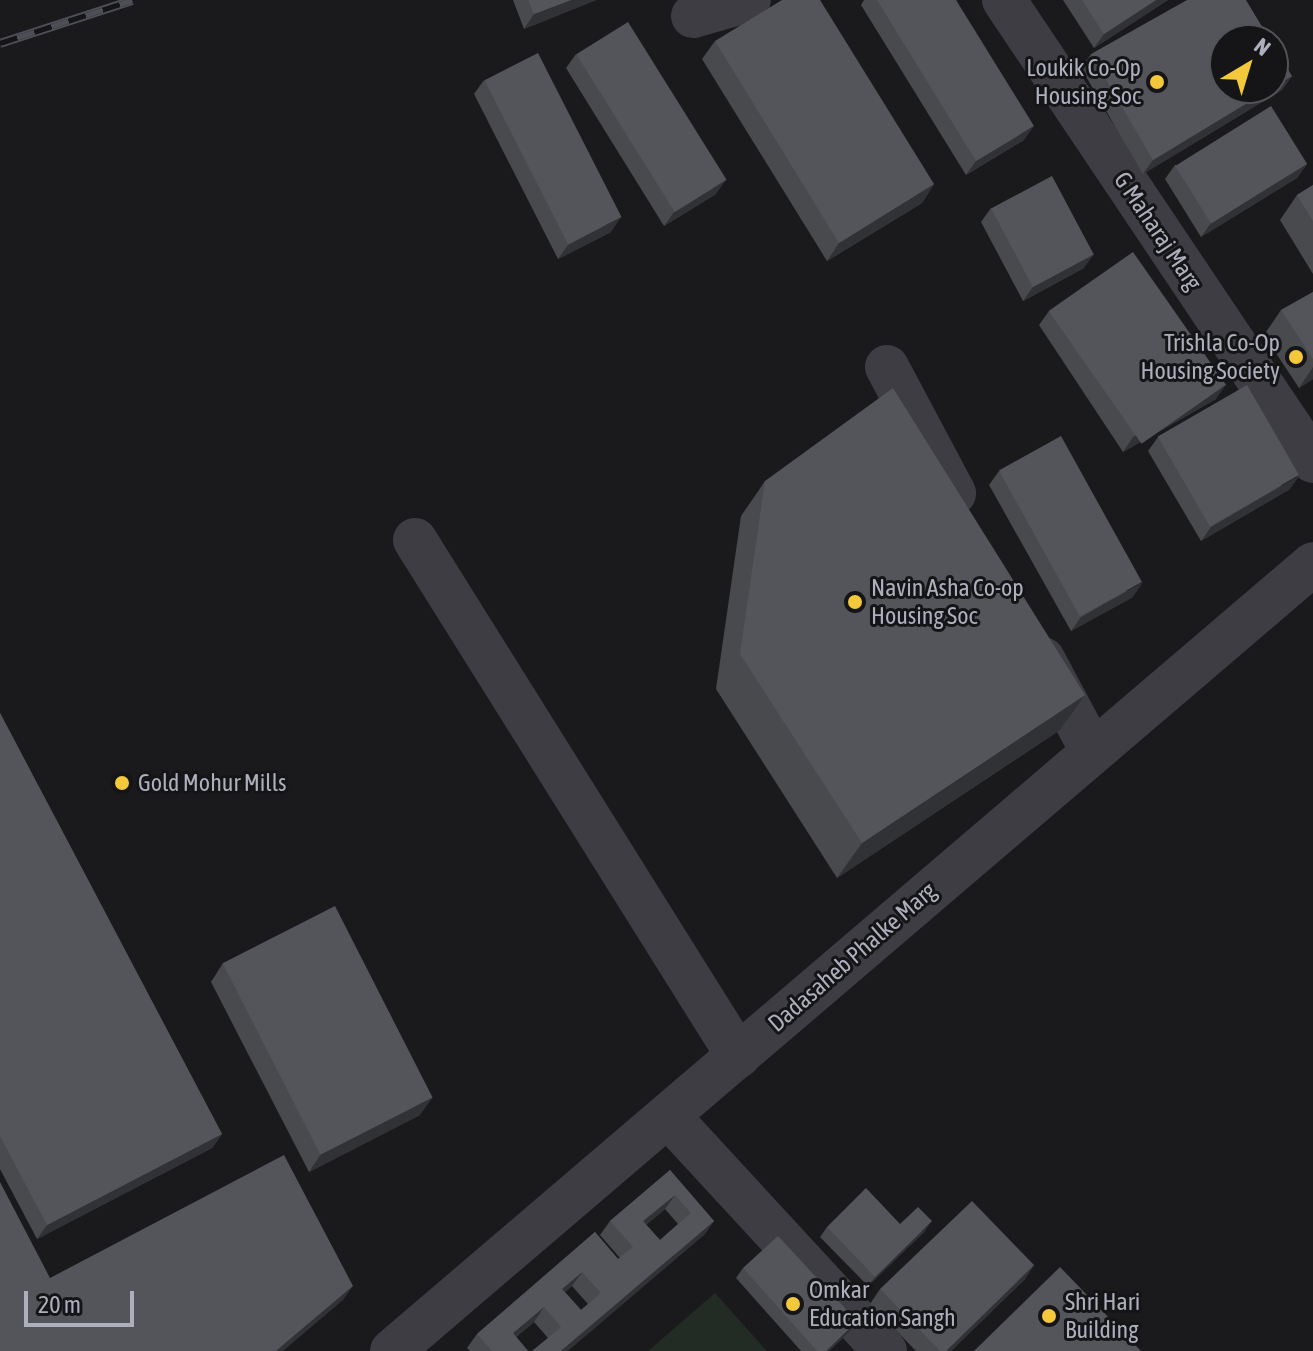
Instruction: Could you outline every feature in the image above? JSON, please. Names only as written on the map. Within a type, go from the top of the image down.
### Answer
[{"type":"street","points":[[693,16],[749,0]]},
{"type":"street","name":"G Maharaj Marg","points":[[1004,0],[1313,461]]},
{"type":"street","points":[[887,367],[977,535]]},
{"type":"street","points":[[415,540],[738,1056]]},
{"type":"street","name":"Dadasaheb Phalke Marg","points":[[392,1351],[1091,749],[1313,564]]},
{"type":"street","points":[[1022,619],[1091,749]]},
{"type":"street","points":[[668,1116],[885,1351]]},
{"type":"shaded area","points":[[715,1293],[767,1351],[648,1351]]},
{"type":"building","points":[[528,0],[571,0],[534,14]]},
{"type":"building","points":[[782,0],[820,0],[934,184],[839,243],[715,41]]},
{"type":"building","points":[[877,0],[956,0],[1034,126],[976,161]]},
{"type":"building","points":[[1082,0],[1156,0],[1104,34]]},
{"type":"building","name":"Loukik Co-Op Housing Soc","points":[[1187,0],[1246,0],[1260,24],[1209,24],[1209,104],[1246,104],[1153,160],[1091,54]]},
{"type":"building","points":[[628,22],[727,180],[675,212],[576,54]]},
{"type":"building","points":[[538,53],[622,217],[568,244],[485,80]]},
{"type":"building","points":[[1271,106],[1307,164],[1211,224],[1175,166]]},
{"type":"building","points":[[1052,176],[1094,255],[1033,287],[991,208]]},
{"type":"building","points":[[1313,185],[1313,221],[1297,195]]},
{"type":"building","points":[[1133,252],[1226,385],[1142,444],[1049,311]]},
{"type":"building","points":[[1313,292],[1313,359],[1281,310]]},
{"type":"building","points":[[1247,385],[1299,475],[1210,527],[1158,436]]},
{"type":"building","name":"Navin Asha Co-op Housing Soc","points":[[893,388],[1085,695],[862,843],[740,654],[765,481]]},
{"type":"building","points":[[1061,436],[1142,582],[1080,616],[999,470]]},
{"type":"building","points":[[0,713],[222,1134],[47,1225],[0,1136]]},
{"type":"building","points":[[335,906],[433,1098],[320,1155],[223,963]]},
{"type":"building","points":[[284,1155],[353,1286],[276,1351],[0,1351],[0,1182],[50,1278]]},
{"type":"building","points":[[670,1170],[714,1221],[561,1351],[532,1351],[561,1327],[544,1307],[513,1333],[528,1351],[492,1351],[477,1334],[595,1232],[618,1259],[633,1247],[610,1221]],"holes":[[[675,1195],[691,1213],[660,1240],[643,1221]],[[582,1272],[601,1293],[581,1310],[562,1289]]]},
{"type":"building","points":[[866,1188],[900,1224],[918,1207],[932,1221],[875,1277],[827,1227]]},
{"type":"building","points":[[972,1201],[1034,1265],[946,1351],[940,1351],[880,1289]]},
{"type":"building","name":"Omkar Education Sangh","points":[[778,1236],[857,1321],[826,1351],[817,1351],[743,1268]]},
{"type":"building","name":"Shri Hari Building","points":[[1060,1267],[1141,1351],[974,1351]]},
{"type":"railway","points":[[0,43],[132,0]]},
{"type":"place","name":"Loukik Co-Op Housing Soc","points":[[1157,82]]},
{"type":"place","name":"Trishla Co-Op Housing Society","points":[[1296,357]]},
{"type":"place","name":"Navin Asha Co-op Housing Soc","points":[[855,602]]},
{"type":"place","name":"Gold Mohur Mills","points":[[122,783]]},
{"type":"place","name":"Omkar Education Sangh","points":[[793,1304]]},
{"type":"place","name":"Shri Hari Building","points":[[1049,1316]]}]
